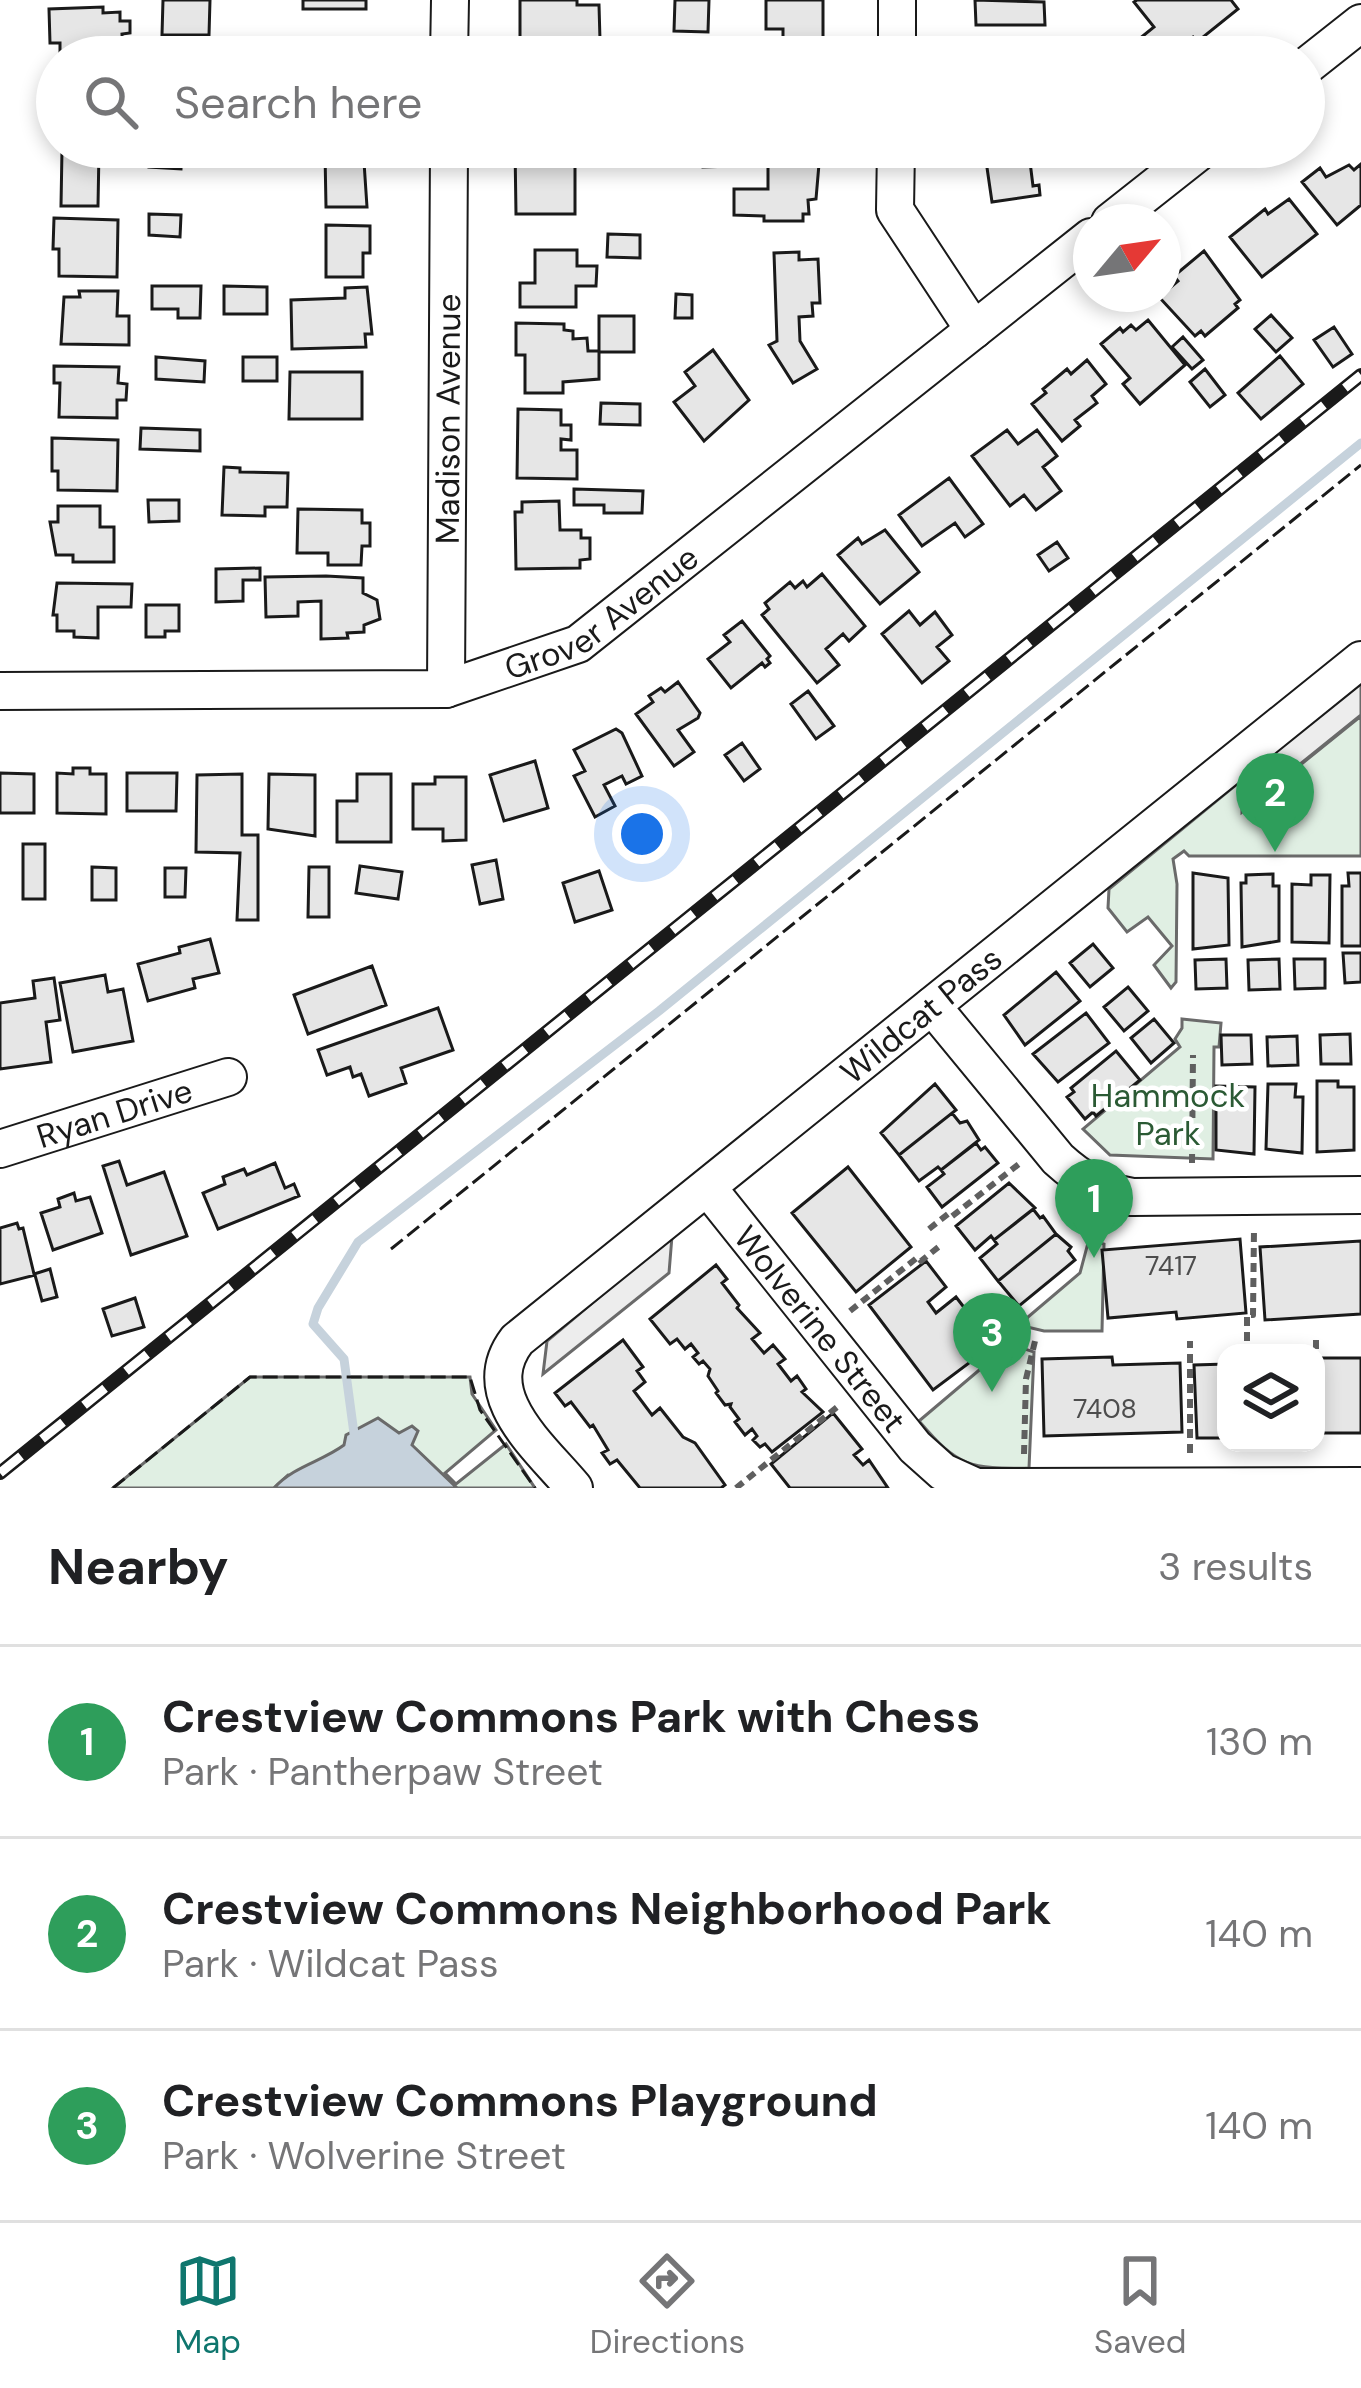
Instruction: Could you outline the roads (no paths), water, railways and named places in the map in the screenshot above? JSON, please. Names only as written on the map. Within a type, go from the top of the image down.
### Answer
[{"type":"street","points":[[449,36],[450,0]]},
{"type":"street","points":[[897,36],[898,0]]},
{"type":"street","points":[[1325,51],[1361,23]]},
{"type":"street","name":"Madison Avenue","points":[[446,689],[449,168]]},
{"type":"street","points":[[896,168],[895,210],[974,330]]},
{"type":"street","points":[[1133,204],[1178,168]]},
{"type":"street","name":"Grover Avenue","points":[[0,691],[446,689],[578,644],[1073,251]]},
{"type":"street","name":"Wildcat Pass","points":[[574,1488],[514,1416],[501,1381],[507,1354],[517,1340],[1361,660]]},
{"type":"street","points":[[932,1006],[1058,1159],[1078,1177],[1105,1191],[1132,1197],[1361,1195]]},
{"type":"street","name":"Ryan Drive","points":[[0,1149],[228,1077]]},
{"type":"street","name":"Wolverine Street","points":[[708,1188],[915,1447],[954,1479],[976,1486],[1361,1486]]},
{"type":"waterway","points":[[355,1441],[344,1359],[313,1324],[358,1242],[659,1011],[1361,443]]},
{"type":"railway","points":[[0,1473],[1361,375]]},
{"type":"place","name":"Crestview Commons Neighborhood Park","points":[[1275,852]]},
{"type":"place","name":"Crestview Commons Park with Chess","points":[[1094,1258]]},
{"type":"place","name":"Crestview Commons Playground","points":[[992,1392]]},
{"type":"park label","name":"Hammock Park","points":[[1168,1114]]}]
